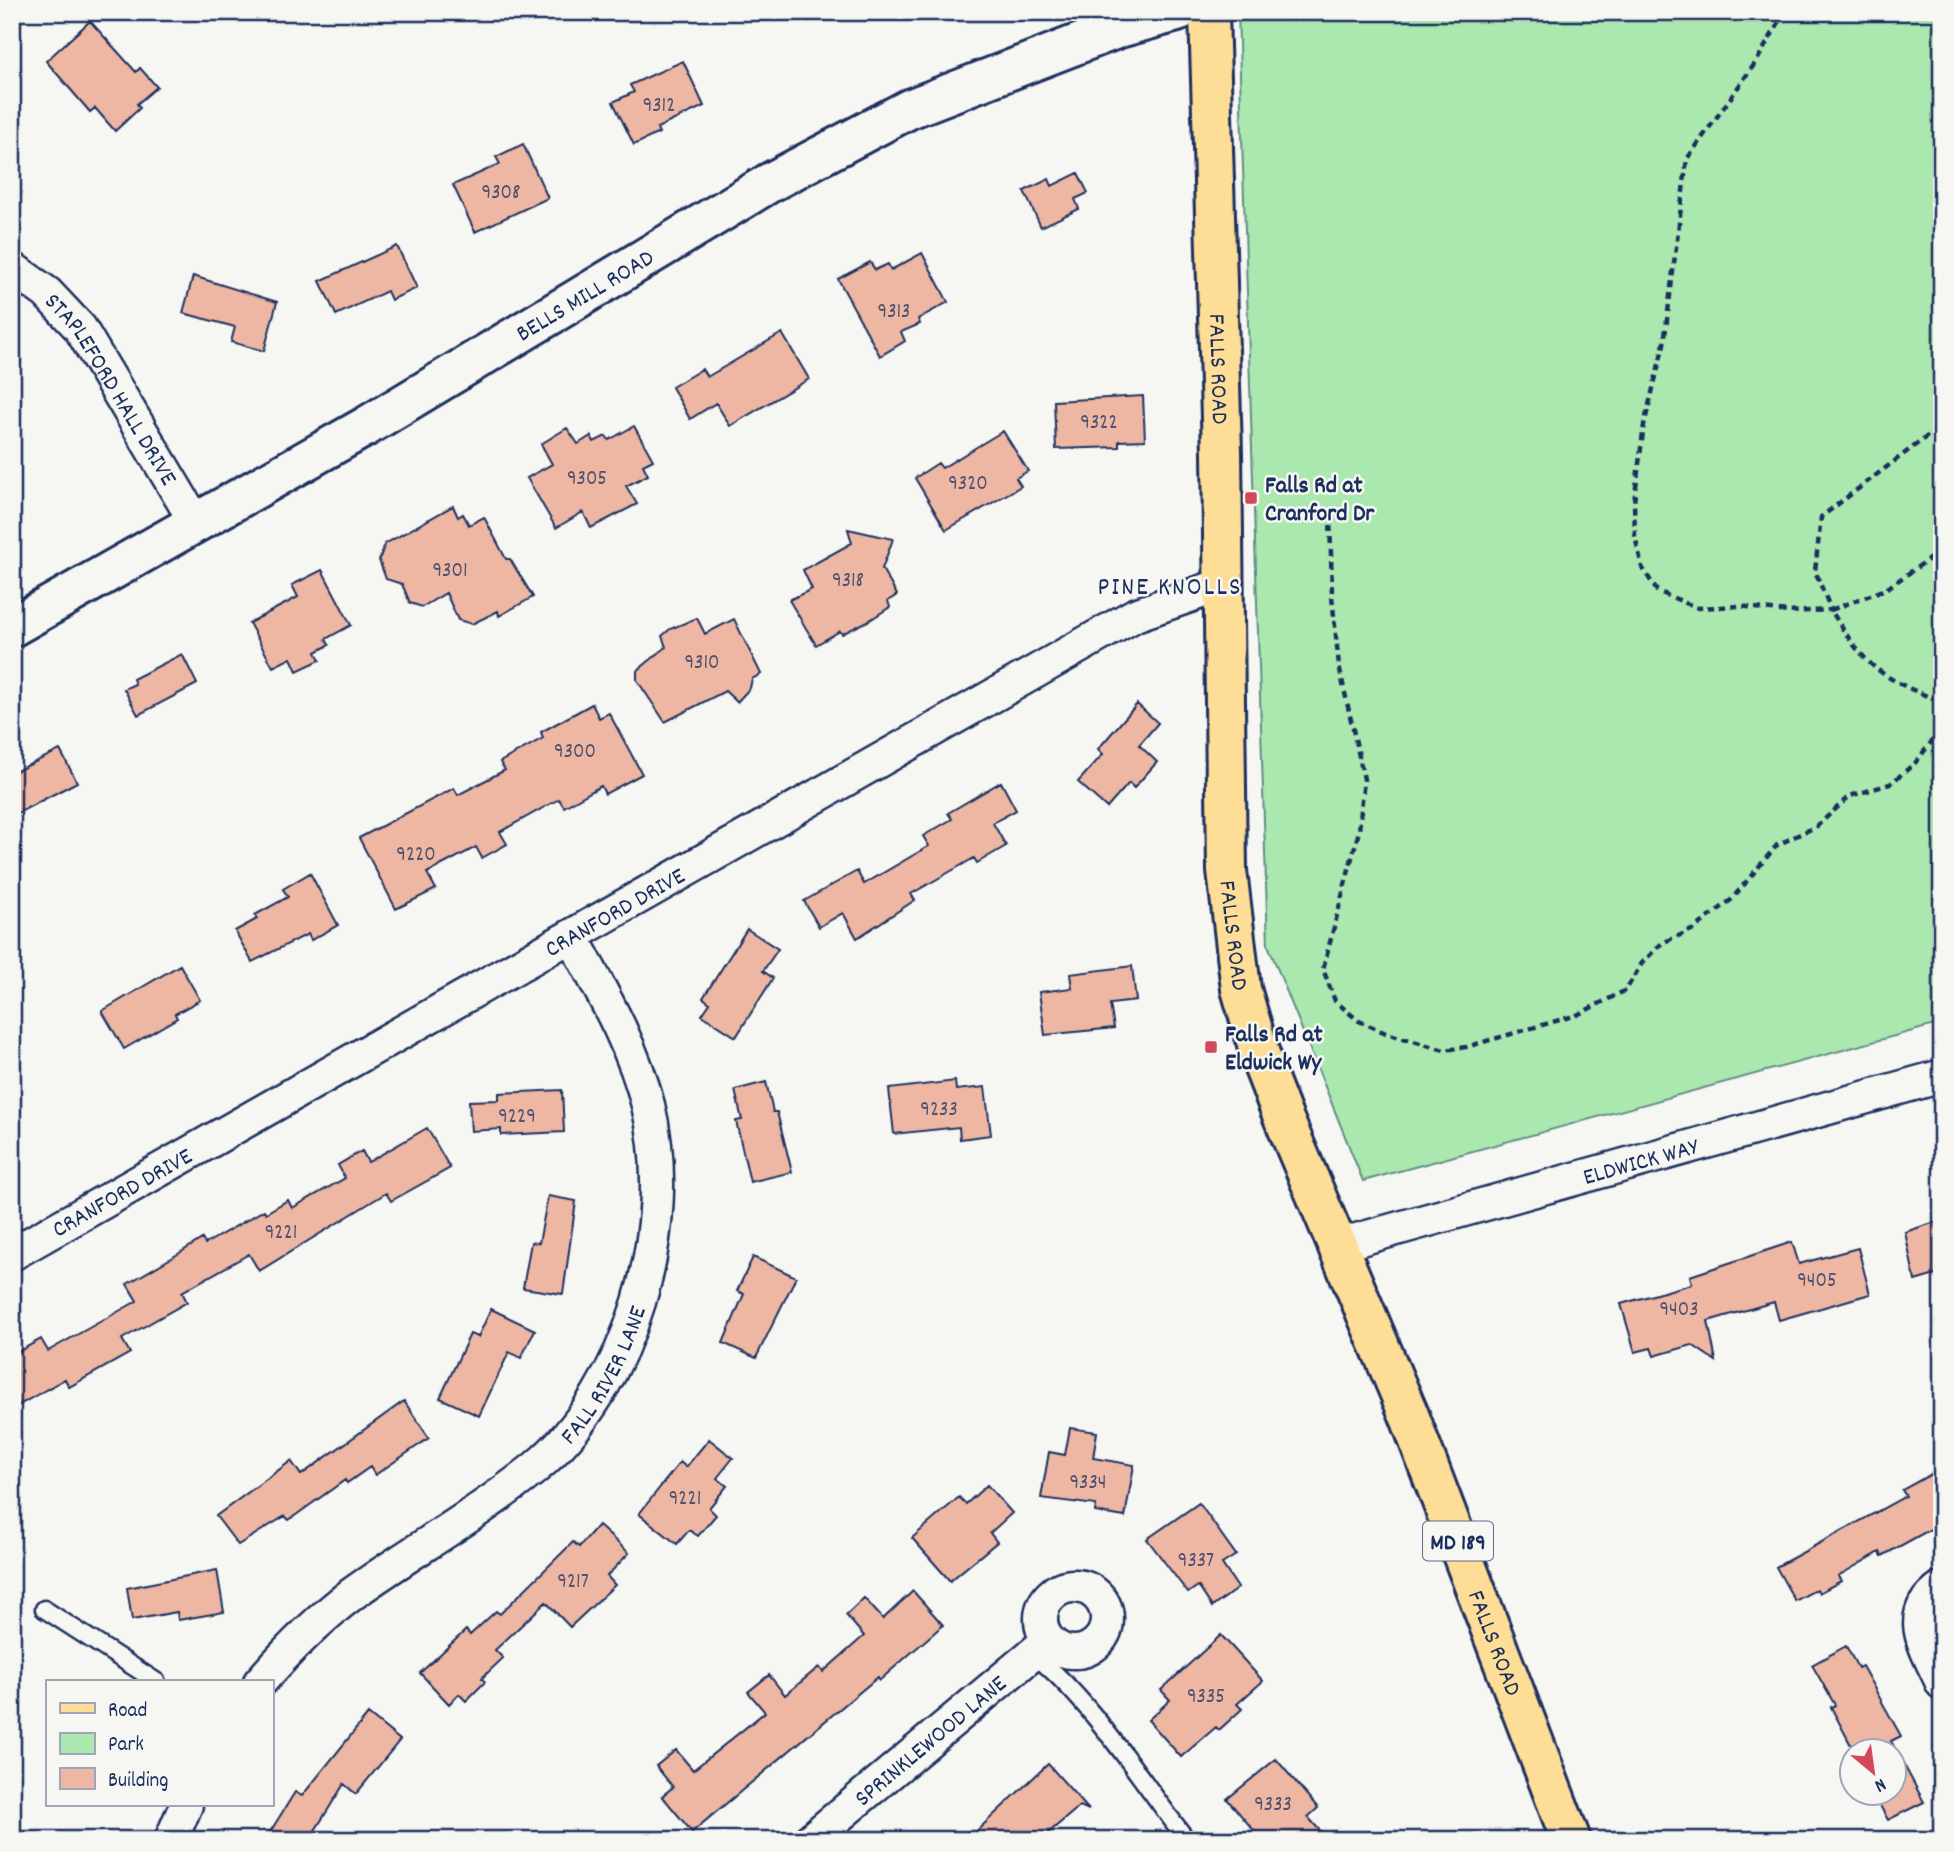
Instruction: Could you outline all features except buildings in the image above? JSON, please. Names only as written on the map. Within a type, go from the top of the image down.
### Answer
[{"type":"main road","name":"FALLS ROAD","points":[[1209,12],[1224,584],[1227,871],[1241,989],[1264,1068],[1409,1415],[1571,1840]]},
{"type":"street","name":"BELLS MILL ROAD","points":[[12,628],[465,368],[603,281],[769,183],[909,109],[1119,28],[1177,12]]},
{"type":"street","name":"STAPLEFORD HALL DRIVE","points":[[12,268],[47,293],[80,328],[196,523]]},
{"type":"street","name":"CRANFORD DRIVE","points":[[12,1254],[1135,615],[1224,584]]},
{"type":"street","name":"FALL RIVER LANE","points":[[262,1680],[294,1644],[351,1595],[538,1466],[572,1429],[602,1388],[626,1338],[640,1298],[656,1222],[656,1150],[649,1106],[635,1063],[611,1009],[572,937]]},
{"type":"street","name":"ELDWICK WAY","points":[[1339,1245],[1942,1076]]},
{"type":"street","points":[[1942,1587],[1929,1596],[1919,1614],[1920,1632],[1942,1683]]},
{"type":"street","name":"SPRINKLEWOOD LANE","points":[[810,1840],[1041,1648]]},
{"type":"street","points":[[171,1840],[186,1806]]},
{"type":"lane","points":[[44,1609],[154,1680]]},
{"type":"lane","points":[[1041,1648],[1053,1670],[1098,1724],[1186,1840]]},
{"type":"path","points":[[1785,12],[1756,62],[1687,159],[1664,344],[1644,425],[1634,502],[1635,536],[1642,567],[1657,591],[1698,608],[1739,606],[1788,612],[1831,610],[1886,589],[1942,550]]},
{"type":"path","points":[[1942,425],[1821,517],[1815,571],[1831,610],[1854,649],[1877,672],[1942,702]]},
{"type":"path","points":[[1330,513],[1332,596],[1339,666],[1364,779],[1359,831],[1352,866],[1333,922],[1323,969],[1335,1001],[1359,1021],[1386,1032],[1444,1050],[1466,1047],[1577,1015],[1626,990],[1642,963],[1661,943],[1694,929],[1731,900],[1777,845],[1817,826],[1850,796],[1890,784],[1915,762],[1942,728]]},
{"type":"green space","points":[[1238,12],[1942,12],[1942,1023],[1363,1181],[1268,945]]},
{"type":"place","name":"Falls Rd at Cranford Dr","points":[[1251,498]]},
{"type":"place","name":"Falls Rd at Eldwick Wy","points":[[1211,1047]]},
{"type":"district","name":"PINE KNOLLS","points":[[1170,585]]}]
